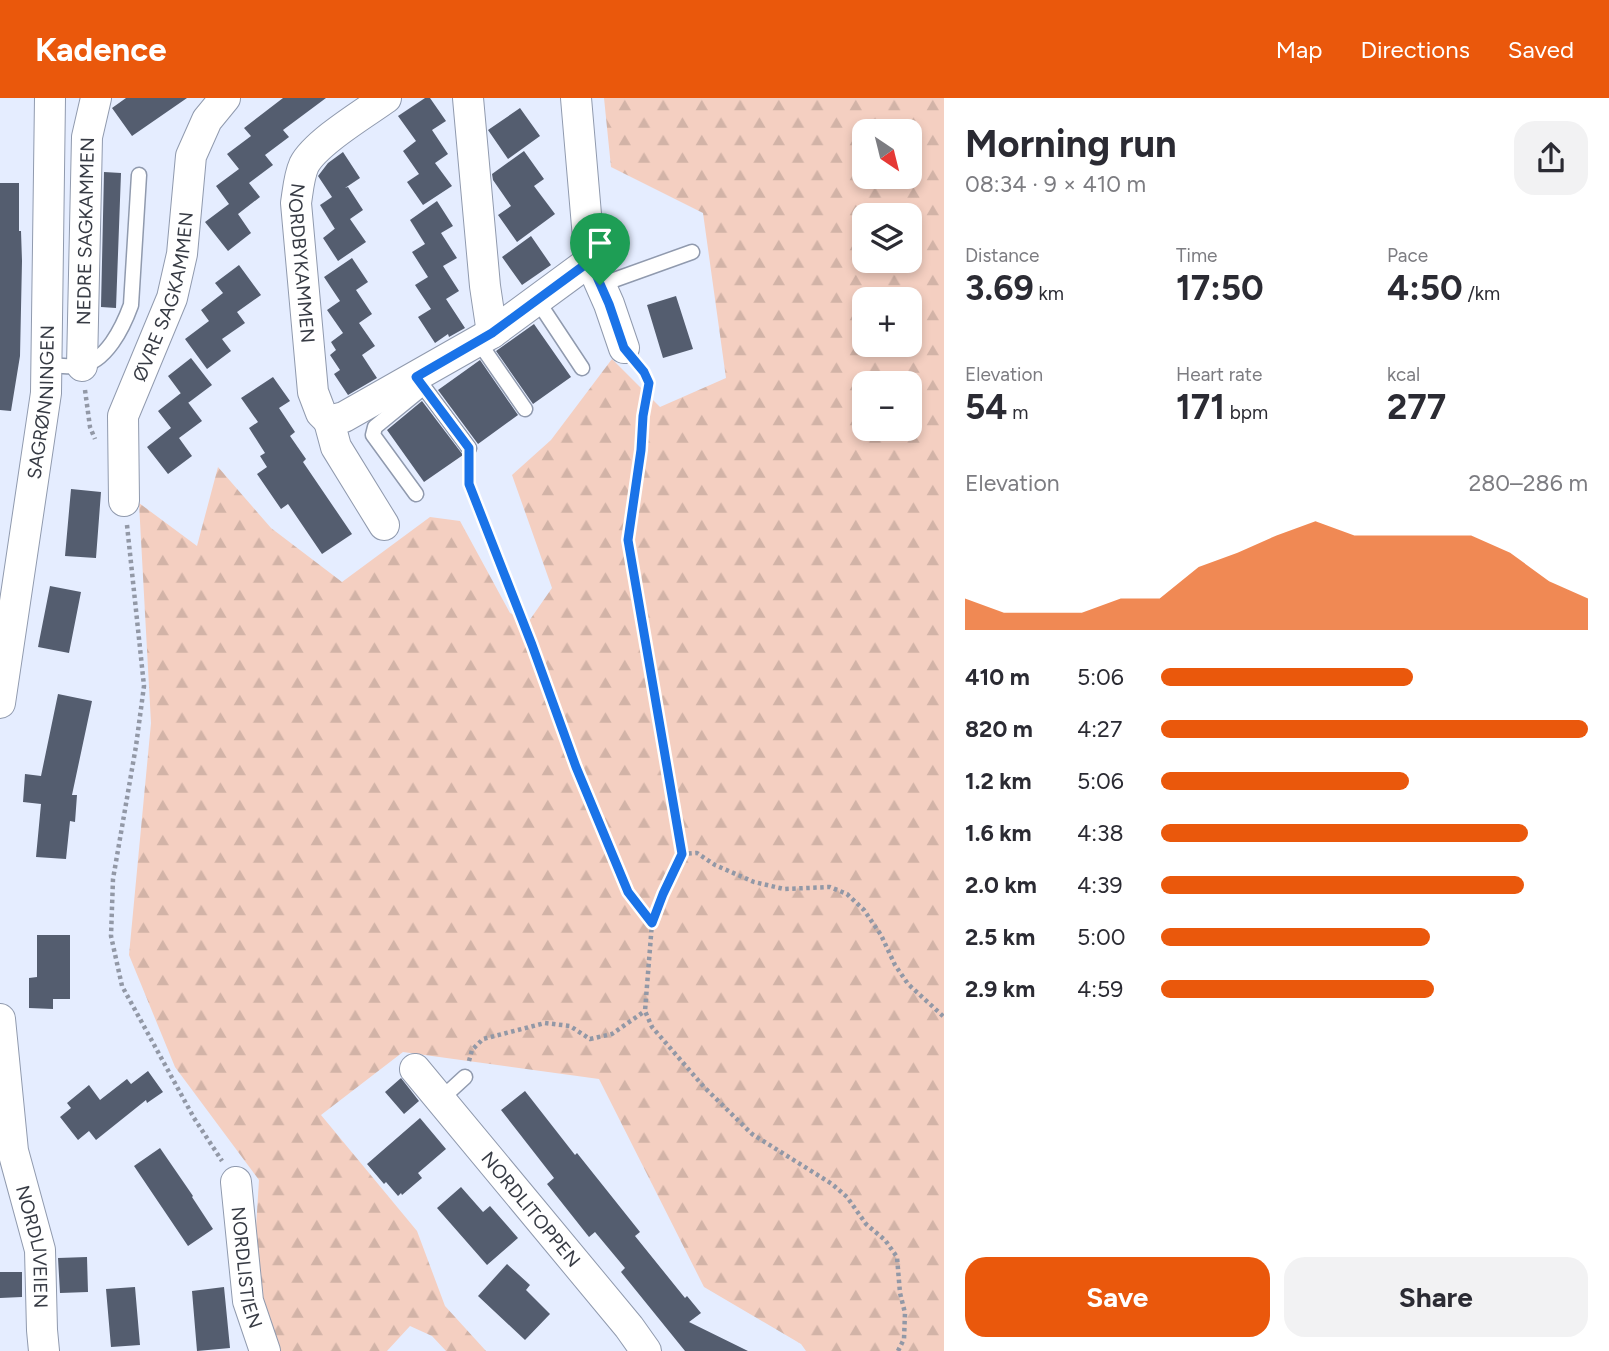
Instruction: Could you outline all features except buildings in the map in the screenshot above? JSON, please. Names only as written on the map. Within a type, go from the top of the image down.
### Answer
[{"type":"street","name":"SAGRØNNINGEN","points":[[0,703],[46,393],[50,98]]},
{"type":"street","name":"NEDRE SAGKAMMEN","points":[[82,366],[87,137],[96,98]]},
{"type":"street","name":"ØVRE SAGKAMMEN","points":[[124,500],[123,416],[172,298],[182,254],[191,156],[208,120],[225,98]]},
{"type":"street","name":"NORDBYKAMMEN","points":[[384,526],[336,447],[329,422],[321,413],[313,392],[296,203],[303,168],[309,157],[318,147],[386,98]]},
{"type":"street","points":[[468,98],[485,286],[485,337]]},
{"type":"street","points":[[576,98],[595,273],[624,348]]},
{"type":"street","points":[[329,422],[420,382],[537,300],[595,273]]},
{"type":"street","name":"NORDLIVEIEN","points":[[0,1019],[13,1151],[40,1250],[41,1330],[44,1351]]},
{"type":"street","name":"NORDLITOPPEN","points":[[415,1069],[646,1351]]},
{"type":"street","name":"NORDLISTIEN","points":[[236,1182],[248,1301],[265,1351]]},
{"type":"lane","points":[[46,365],[82,366],[99,357],[124,325],[131,305],[139,175]]},
{"type":"lane","points":[[595,273],[692,252]]},
{"type":"lane","points":[[537,300],[582,368]]},
{"type":"lane","points":[[485,337],[525,409]]},
{"type":"lane","points":[[416,494],[373,435],[375,428],[420,382],[469,448]]},
{"type":"lane","points":[[441,1099],[465,1077]]},
{"type":"path","points":[[624,348],[644,372],[649,383],[628,540],[682,854],[652,923],[645,1011],[652,1027],[704,1087],[752,1134],[832,1184],[847,1197],[866,1224],[885,1240],[897,1257],[900,1293],[905,1313],[904,1339],[898,1351]]},
{"type":"path","points":[[82,366],[90,427],[96,439]]},
{"type":"path","points":[[469,448],[469,484],[576,767],[628,892],[652,923]]},
{"type":"path","points":[[124,500],[144,687],[113,879],[111,936],[122,986],[194,1118],[236,1182]]},
{"type":"path","points":[[682,854],[696,853],[715,865],[754,882],[784,889],[830,887],[847,894],[864,910],[881,935],[895,965],[908,984],[944,1017]]},
{"type":"path","points":[[465,1077],[472,1050],[483,1040],[545,1023],[570,1026],[590,1039],[611,1034],[645,1011]]},
{"type":"green space","points":[[604,98],[944,98],[944,1351],[806,1351],[801,1344],[704,1287],[599,1079],[403,1052],[321,1115],[417,1231],[445,1306],[486,1351],[446,1351],[432,1336],[410,1326],[387,1351],[271,1351],[252,1292],[259,1180],[175,1067],[129,955],[151,723],[139,503],[197,546],[218,467],[271,528],[342,582],[430,517],[460,521],[510,613],[529,621],[552,588],[512,475],[551,440],[612,359],[660,407],[726,378],[703,213],[611,167]]},
{"type":"route","points":[[590,261],[600,285],[624,348],[644,372],[649,383],[628,540],[682,854],[652,923],[628,892],[576,767],[469,484],[469,448],[416,377],[492,333],[590,261]]}]
